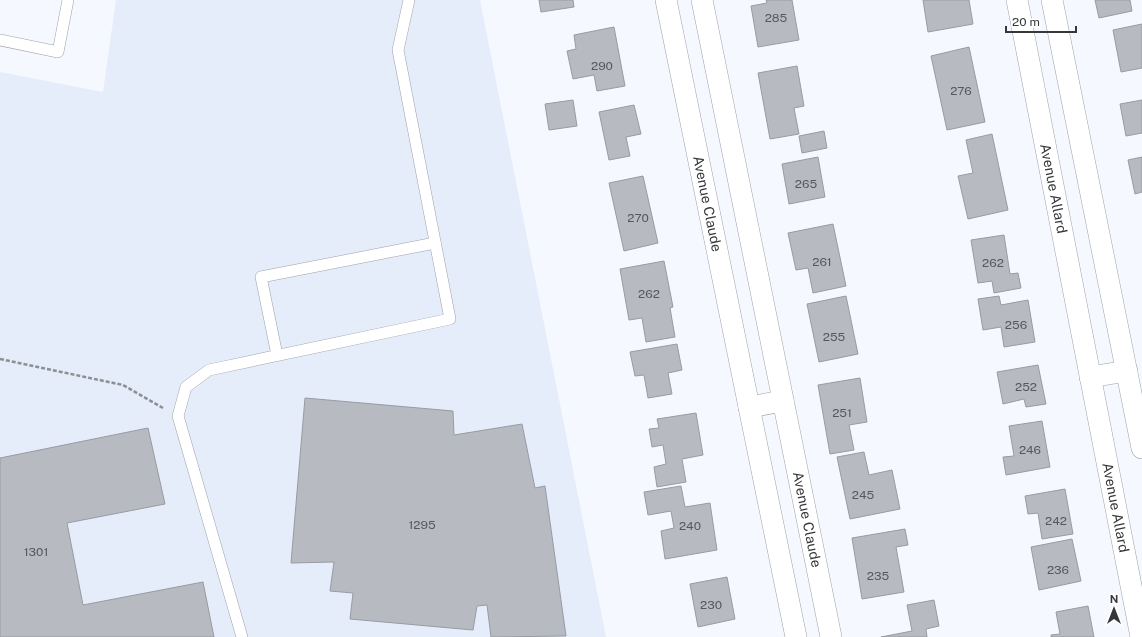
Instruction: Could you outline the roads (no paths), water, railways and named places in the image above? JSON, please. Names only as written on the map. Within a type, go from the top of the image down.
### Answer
[{"type":"street","name":"Avenue Claude","points":[[666,0],[796,637]]},
{"type":"street","name":"Avenue Claude","points":[[702,0],[831,637]]},
{"type":"street","name":"Avenue Allard","points":[[1017,0],[1141,637]]},
{"type":"street","points":[[1052,0],[1142,448]]},
{"type":"street","points":[[1090,377],[1127,371]]},
{"type":"street","points":[[749,407],[783,401]]},
{"type":"lane","points":[[0,40],[58,52],[68,0]]},
{"type":"lane","points":[[242,637],[178,416],[186,387],[209,370],[450,319],[434,243],[398,50],[409,0]]},
{"type":"lane","points":[[278,355],[261,277],[434,243]]}]
